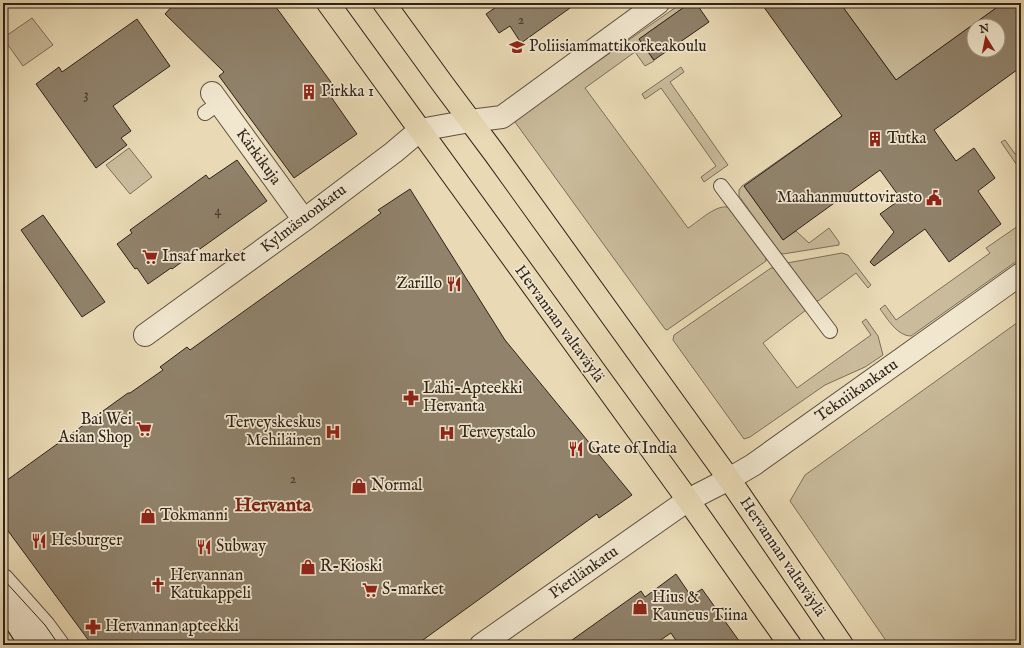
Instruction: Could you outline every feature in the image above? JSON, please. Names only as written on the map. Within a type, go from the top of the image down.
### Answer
[{"type":"main road","name":"Hervannan valtaväylä","points":[[328,3],[688,500],[790,645]]},
{"type":"main road","name":"Hervannan valtaväylä","points":[[384,3],[495,154],[729,479],[842,645]]},
{"type":"street","points":[[420,130],[502,117],[658,3]]},
{"type":"street","name":"Kärkikuja","points":[[212,103],[304,220]]},
{"type":"street","name":"Kylmäsuonkatu","points":[[145,335],[304,220],[394,152],[420,130]]},
{"type":"street","name":"Tekniikankatu","points":[[688,500],[753,465],[1021,274]]},
{"type":"street","name":"Pietilänkatu","points":[[481,645],[688,500]]},
{"type":"street","points":[[3,580],[44,626],[58,645]]},
{"type":"street","points":[[3,603],[31,645]]},
{"type":"lane","points":[[720,186],[830,331]]},
{"type":"shaded area","points":[[682,3],[690,3],[639,39],[654,61],[645,66],[635,52],[585,88],[688,228],[714,210],[725,207],[730,208],[766,256],[766,261],[667,330],[515,122],[515,119]]},
{"type":"shaded area","points":[[840,3],[1003,3],[982,18],[966,18],[966,30],[896,80]]},
{"type":"shaded area","points":[[32,18],[53,45],[23,66],[3,38]]},
{"type":"shaded area","points":[[681,67],[684,72],[670,82],[728,165],[704,182],[701,177],[716,166],[661,88],[645,99],[642,94]]},
{"type":"shaded area","points":[[842,116],[744,186],[783,240],[796,231],[809,243],[829,228],[839,242],[839,245],[783,254],[780,253],[739,196],[739,190],[742,186]]},
{"type":"shaded area","points":[[1005,140],[1015,154],[1021,150],[1021,158],[1019,159],[1021,162],[1021,171],[1001,142]]},
{"type":"shaded area","points":[[129,148],[152,177],[130,194],[106,165]]},
{"type":"shaded area","points":[[1021,224],[1021,258],[911,336],[897,330],[880,309],[885,305],[896,320],[990,253],[986,248]]},
{"type":"shaded area","points":[[842,253],[848,255],[871,285],[868,288],[856,273],[818,301],[815,300],[787,263]]},
{"type":"shaded area","points":[[771,268],[775,268],[806,310],[763,343],[797,388],[871,335],[862,322],[866,319],[878,336],[883,355],[865,367],[825,385],[750,437],[744,439],[673,340],[674,335]]},
{"type":"shaded area","points":[[1021,320],[1021,645],[889,645],[790,501],[805,475]]},
{"type":"building","points":[[175,3],[273,3],[336,89],[329,94],[357,134],[294,178],[219,76],[224,72],[165,14]]},
{"type":"building","points":[[502,3],[577,3],[521,43],[510,26],[499,33],[486,14]]},
{"type":"building","points":[[690,3],[696,3],[709,22],[654,60],[639,39]]},
{"type":"building","name":"Tutka","points":[[761,3],[840,3],[896,80],[966,30],[966,58],[1006,58],[1006,18],[982,18],[1003,3],[1021,3],[1021,67],[934,130],[956,161],[974,148],[995,178],[978,191],[1001,224],[949,262],[925,229],[874,266],[870,262],[894,232],[880,214],[901,199],[880,170],[783,240],[744,186],[842,116]]},
{"type":"building","points":[[137,19],[170,66],[113,106],[131,131],[121,138],[127,145],[96,168],[36,84],[59,67],[62,72]]},
{"type":"building","points":[[237,160],[267,201],[172,269],[171,268],[148,284],[117,244],[132,233],[130,230],[206,175],[209,179]]},
{"type":"building","points":[[410,189],[505,340],[632,495],[599,518],[597,514],[416,645],[92,645],[3,524],[3,483],[128,393],[163,370],[160,367],[187,347],[190,350],[381,213],[378,210]]},
{"type":"building","points":[[43,215],[105,302],[82,317],[21,230]]},
{"type":"building","points":[[676,574],[691,596],[702,589],[742,645],[679,645],[671,633],[653,645],[565,645],[641,591],[645,597]]},
{"type":"tram line","points":[[3,579],[45,625],[59,645]]},
{"type":"tram line","points":[[3,623],[17,645]]},
{"type":"place","name":"Poliisiammattikorkeakoulu","points":[[517,47]]},
{"type":"place","name":"Pirkka 1","points":[[309,92]]},
{"type":"place","name":"Tutka","points":[[875,139]]},
{"type":"place","name":"Maahanmuuttovirasto","points":[[934,198]]},
{"type":"place","name":"Insaf market","points":[[150,257]]},
{"type":"place","name":"Zarillo","points":[[454,284]]},
{"type":"place","name":"Lähi-Apteekki Hervanta","points":[[411,398]]},
{"type":"place","name":"Bai Wei Asian Shop","points":[[144,429]]},
{"type":"place","name":"Terveyskeskus Mehiläinen","points":[[333,432]]},
{"type":"place","name":"Terveystalo","points":[[447,433]]},
{"type":"place","name":"Gate of India","points":[[576,449]]},
{"type":"place","name":"Normal","points":[[359,486]]},
{"type":"place","name":"Tokmanni","points":[[148,516]]},
{"type":"place","name":"Hesburger","points":[[39,541]]},
{"type":"place","name":"Subway","points":[[204,547]]},
{"type":"place","name":"R-Kioski","points":[[308,567]]},
{"type":"place","name":"Hervannan Katukappeli","points":[[158,585]]},
{"type":"place","name":"S-market","points":[[370,590]]},
{"type":"place","name":"Hius & Kauneus Tiina","points":[[640,607]]},
{"type":"place","name":"Hervannan apteekki","points":[[93,627]]},
{"type":"district","name":"Hervanta","points":[[273,505]]}]
